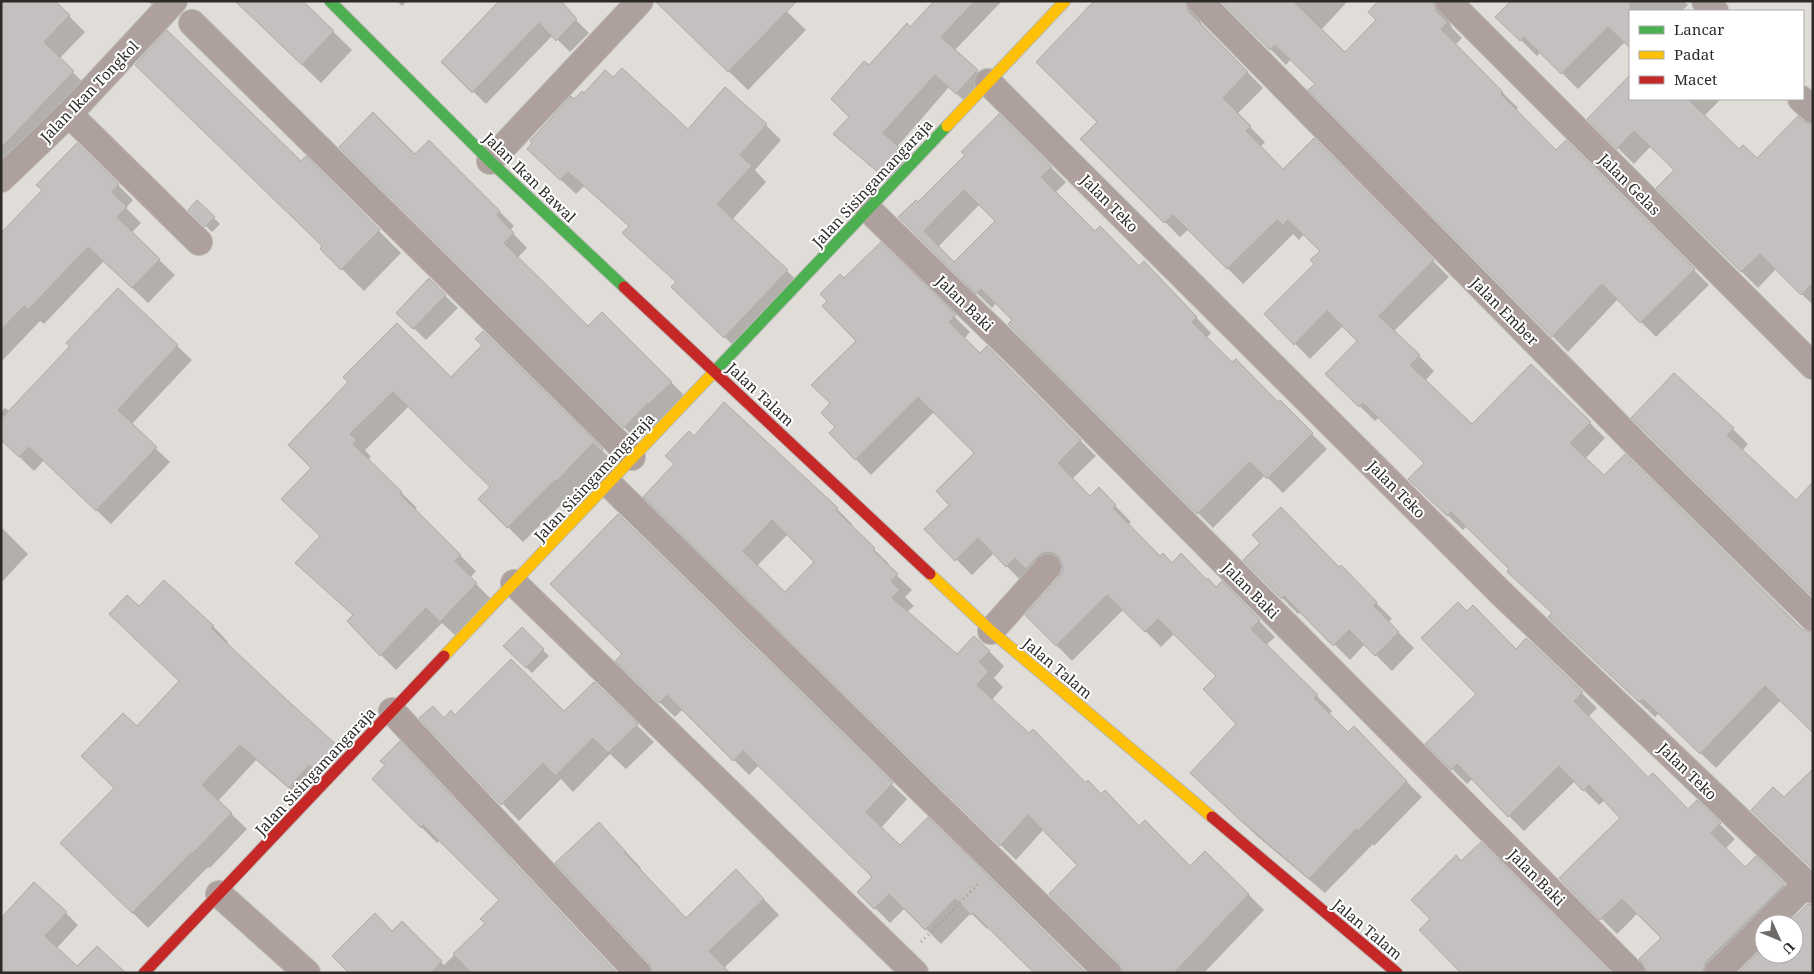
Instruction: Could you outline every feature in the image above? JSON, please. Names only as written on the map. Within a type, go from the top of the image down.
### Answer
[{"type":"street","name":"Jalan Ikan Tongkol","points":[[1,179],[69,114],[174,1]]},
{"type":"street","name":"Jalan Ikan Bawal","points":[[330,1],[490,161],[714,371]]},
{"type":"street","points":[[490,161],[640,1]]},
{"type":"street","name":"Jalan Sisingamangaraja","points":[[144,973],[1064,1]]},
{"type":"street","name":"Jalan Ember","points":[[1200,1],[1638,446],[1813,618]]},
{"type":"street","name":"Jalan Gelas","points":[[1448,1],[1813,366]]},
{"type":"street","points":[[1705,1],[1714,10]]},
{"type":"street","points":[[192,23],[632,457]]},
{"type":"street","name":"Jalan Teko","points":[[988,82],[1505,597],[1810,887]]},
{"type":"street","points":[[1802,100],[1813,110]]},
{"type":"street","points":[[69,114],[199,242]]},
{"type":"street","name":"Jalan Baki","points":[[868,209],[1036,374],[1632,973]]},
{"type":"street","name":"Jalan Talam","points":[[714,371],[991,631],[1391,971]]},
{"type":"street","points":[[608,483],[1108,973]]},
{"type":"street","points":[[991,631],[1048,567]]},
{"type":"street","points":[[514,583],[909,966]]},
{"type":"street","points":[[392,711],[638,973]]},
{"type":"street","points":[[1778,914],[1810,887]]},
{"type":"street","points":[[219,894],[307,973]]},
{"type":"street","points":[[1717,973],[1754,936]]},
{"type":"path","points":[[909,966],[998,864]]},
{"type":"building","points":[[1,1],[55,1],[70,15],[44,42],[74,71],[1,148]]},
{"type":"building","points":[[235,1],[303,1],[334,31],[302,65]]},
{"type":"building","points":[[499,1],[561,1],[577,19],[556,41],[539,23],[472,93],[441,62]]},
{"type":"building","points":[[655,1],[797,1],[728,72]]},
{"type":"building","points":[[934,1],[975,1],[941,37],[978,70],[956,94],[935,75],[883,133],[902,150],[880,174],[833,134],[849,117],[831,99],[864,61],[869,65],[907,23],[910,27]]},
{"type":"building","points":[[1094,1],[1185,1],[1189,12],[1248,72],[1223,98],[1251,126],[1246,131],[1283,169],[1314,138],[1434,260],[1379,316],[1420,355],[1410,365],[1472,424],[1531,364],[1591,422],[1570,443],[1604,475],[1625,454],[1802,629],[1813,633],[1813,733],[1765,686],[1700,754],[1643,699],[1639,702],[1548,617],[1552,613],[1507,572],[1509,569],[1451,512],[1447,516],[1408,479],[1424,463],[1363,403],[1359,407],[1325,374],[1357,341],[1327,311],[1294,345],[1264,314],[1314,264],[1310,260],[1320,251],[1288,220],[1283,225],[1277,220],[1227,269],[1173,215],[1164,223],[1080,139],[1097,122],[1036,62]]},
{"type":"building","points":[[1221,1],[1293,1],[1345,52],[1376,20],[1368,12],[1378,1],[1432,1],[1437,12],[1448,22],[1441,29],[1503,92],[1501,94],[1556,150],[1566,140],[1695,269],[1640,323],[1602,284],[1552,337],[1308,90],[1315,84],[1275,45],[1270,50]]},
{"type":"building","points":[[1511,1],[1630,1],[1629,47],[1608,27],[1561,74],[1524,37],[1520,41],[1495,17]]},
{"type":"building","points":[[167,30],[301,161],[306,156],[380,230],[341,270],[320,249],[322,246],[135,65]]},
{"type":"building","points":[[622,68],[688,129],[725,87],[767,124],[740,155],[752,166],[717,204],[788,270],[724,338],[671,287],[676,282],[622,233],[629,226],[568,172],[560,180],[527,149],[532,143],[530,141],[571,96],[574,99],[582,91],[584,93],[605,70],[613,77]]},
{"type":"building","points":[[1629,76],[1629,100],[1689,100],[1739,149],[1743,145],[1757,158],[1798,116],[1803,121],[1813,125],[1813,283],[1801,295],[1760,254],[1741,272],[1656,188],[1674,170],[1634,131],[1617,149],[1587,119]]},
{"type":"building","points":[[373,112],[415,154],[429,140],[500,211],[497,215],[514,233],[504,243],[588,326],[602,312],[672,382],[624,428],[339,147]]},
{"type":"building","points":[[999,114],[1052,167],[1041,177],[1095,231],[1100,226],[1139,266],[1144,261],[1197,317],[1192,322],[1232,362],[1236,359],[1278,402],[1280,400],[1313,433],[1267,479],[1250,462],[1197,514],[1008,324],[1012,320],[981,289],[976,294],[898,217],[916,200],[918,202],[965,155],[961,152]],"holes":[[[964,190],[995,221],[954,262],[924,231]]]},
{"type":"building","points":[[77,143],[119,184],[112,192],[127,207],[117,217],[160,259],[132,288],[88,247],[28,310],[24,306],[1,330],[1,233],[42,190],[36,185]]},
{"type":"building","points":[[197,200],[215,217],[205,227],[188,210]]},
{"type":"building","points":[[881,242],[956,315],[949,322],[980,353],[987,346],[1081,440],[1058,463],[1090,496],[1099,487],[1116,505],[1113,508],[1160,556],[1163,553],[1172,563],[1181,553],[1216,587],[1222,581],[1260,620],[1251,629],[1318,695],[1314,698],[1348,732],[1354,726],[1407,781],[1358,831],[1356,829],[1309,879],[1240,820],[1190,773],[1236,724],[1203,689],[1216,676],[1158,619],[1145,632],[1107,595],[1056,646],[1025,615],[1063,570],[1058,556],[1051,552],[1043,553],[1026,569],[1015,558],[1006,567],[978,538],[955,561],[924,529],[949,505],[936,491],[974,453],[918,397],[855,460],[829,433],[835,427],[821,413],[830,403],[811,385],[856,341],[822,306],[827,301],[820,294],[840,274],[844,278]]},
{"type":"building","points":[[429,278],[446,295],[413,329],[396,313]]},
{"type":"building","points":[[118,288],[178,345],[118,410],[157,447],[96,511],[29,447],[19,457],[1,440],[1,419],[70,346],[66,343]]},
{"type":"building","points":[[397,323],[451,377],[482,345],[475,339],[483,331],[603,449],[601,451],[593,443],[556,482],[555,480],[507,528],[478,499],[490,487],[393,392],[350,434],[357,440],[353,444],[402,492],[400,494],[461,555],[455,561],[477,583],[440,622],[426,608],[380,656],[347,621],[353,615],[295,563],[320,536],[281,499],[311,468],[288,445],[348,382],[343,377]]},
{"type":"building","points":[[1674,373],[1734,428],[1727,435],[1796,500],[1813,482],[1813,597],[1631,418]]},
{"type":"building","points":[[724,402],[838,508],[836,510],[875,548],[873,550],[898,574],[891,581],[900,590],[892,598],[957,654],[974,636],[990,651],[979,662],[989,671],[977,685],[1029,733],[1033,729],[1086,783],[1088,780],[1101,794],[1105,790],[1139,826],[1145,820],[1190,866],[1205,851],[1249,894],[1174,973],[1123,973],[1118,962],[1049,894],[1077,865],[1028,815],[1000,846],[643,497],[674,464],[665,456],[689,431],[694,436]],"holes":[[[772,520],[814,562],[785,592],[743,551]]]},
{"type":"building","points":[[1281,507],[1339,567],[1341,565],[1377,602],[1374,606],[1399,632],[1375,656],[1349,630],[1333,646],[1284,596],[1282,599],[1243,560],[1260,543],[1252,535]]},
{"type":"building","points":[[618,514],[893,783],[866,812],[900,845],[928,817],[1086,973],[1034,973],[973,913],[971,915],[955,899],[925,930],[889,894],[874,909],[857,892],[872,877],[743,751],[733,761],[667,695],[659,703],[615,661],[622,654],[550,584]]},
{"type":"building","points":[[164,580],[214,626],[211,628],[338,746],[315,770],[309,765],[289,788],[240,745],[202,785],[232,813],[132,913],[60,843],[114,788],[81,756],[123,713],[137,726],[179,681],[109,614],[127,595],[139,606]]},
{"type":"building","points":[[1458,602],[1467,611],[1473,605],[1516,649],[1526,638],[1583,692],[1574,701],[1648,777],[1653,773],[1688,809],[1697,800],[1721,823],[1711,833],[1745,867],[1756,856],[1785,884],[1706,962],[1702,973],[1647,973],[1639,959],[1661,938],[1622,899],[1600,920],[1559,878],[1620,818],[1589,785],[1583,791],[1559,766],[1508,817],[1457,764],[1451,770],[1425,744],[1476,694],[1421,638]]},
{"type":"building","points":[[522,627],[544,649],[526,668],[503,646]]},
{"type":"building","points":[[511,659],[564,711],[594,682],[638,724],[608,753],[593,738],[555,776],[543,763],[501,805],[419,718],[433,706],[444,718],[451,710],[455,715]]},
{"type":"building","points":[[400,741],[617,973],[471,973],[453,954],[485,923],[480,919],[499,900],[423,825],[421,828],[372,779],[385,765],[380,761]]},
{"type":"building","points":[[1813,769],[1813,869],[1751,810],[1773,787],[1784,797]]},
{"type":"building","points":[[599,822],[625,853],[686,918],[736,869],[764,899],[709,951],[730,973],[653,973],[649,963],[555,863]]},
{"type":"building","points":[[1481,842],[1611,973],[1461,973],[1419,930],[1430,919],[1411,900],[1456,855],[1461,861]]},
{"type":"building","points":[[34,882],[67,912],[45,936],[77,966],[97,946],[126,973],[1,973],[1,918]]},
{"type":"building","points":[[1808,904],[1813,905],[1813,973],[1738,973],[1754,957],[1754,964],[1804,964],[1804,914],[1798,914]]},
{"type":"building","points":[[375,913],[392,931],[402,921],[442,961],[431,973],[349,973],[332,956]]},
{"type":"traffic: fast","points":[[330,1],[490,161],[624,287]]},
{"type":"traffic: fast","points":[[714,372],[947,126]]},
{"type":"traffic: slow","points":[[947,126],[1065,1]]},
{"type":"traffic: slow","points":[[444,656],[714,372]]},
{"type":"traffic: slow","points":[[930,574],[991,631],[1212,817]]},
{"type":"traffic: jam","points":[[624,287],[930,574]]},
{"type":"traffic: jam","points":[[144,973],[444,656]]},
{"type":"traffic: jam","points":[[1212,817],[1397,973]]}]
